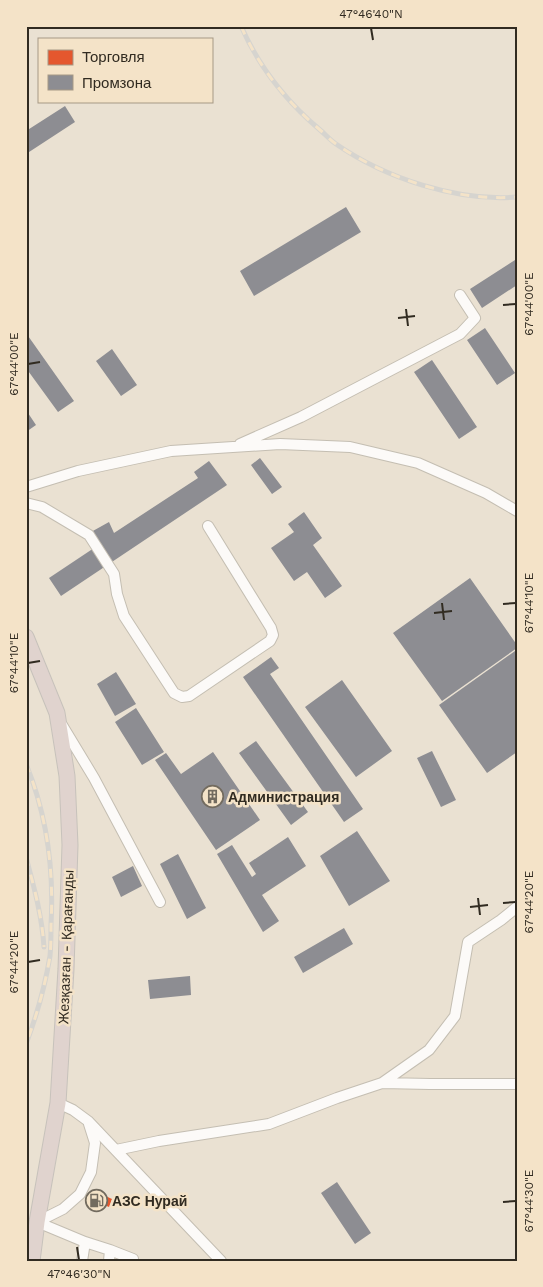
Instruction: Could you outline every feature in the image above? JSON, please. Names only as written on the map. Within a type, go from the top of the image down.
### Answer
[{"type":"highway","name":"Жезқазған - Қарағанды","points":[[26,637],[58,717],[67,776],[70,845],[66,969],[58,1103],[32,1261]]},
{"type":"lane","points":[[232,447],[301,417],[460,334],[475,318],[460,295]]},
{"type":"lane","points":[[26,487],[78,472],[171,451],[280,444],[350,446],[418,463],[486,493],[517,511]]},
{"type":"lane","points":[[26,504],[42,507],[89,535],[114,574],[117,594],[124,616],[174,693],[182,697],[189,696],[197,691],[270,641],[273,635],[271,628],[208,526]]},
{"type":"lane","points":[[58,717],[94,778],[160,902]]},
{"type":"lane","points":[[116,1150],[159,1141],[269,1124],[382,1082],[429,1050],[455,1016],[468,942],[517,907]]},
{"type":"lane","points":[[382,1082],[517,1084]]},
{"type":"lane","points":[[58,1103],[74,1110],[88,1121],[221,1261]]},
{"type":"lane","points":[[37,1222],[63,1209],[80,1194],[92,1172],[95,1143],[88,1121]]},
{"type":"lane","points":[[37,1222],[85,1242],[109,1256],[133,1259],[133,1261]]},
{"type":"lane","points":[[82,1261],[85,1242]]},
{"type":"building: Торговля","points":[[99,1193],[112,1199],[109,1207],[95,1201]]},
{"type":"building: Промзона","points":[[65,106],[75,122],[26,154],[26,131]]},
{"type":"building: Промзона","points":[[346,207],[361,232],[254,296],[240,271]]},
{"type":"building: Промзона","points":[[515,260],[517,263],[517,285],[482,308],[470,289]]},
{"type":"building: Промзона","points":[[485,328],[515,373],[497,385],[467,340]]},
{"type":"building: Промзона","points":[[26,333],[74,401],[58,412],[26,368]]},
{"type":"building: Промзона","points":[[112,349],[137,385],[121,396],[96,361]]},
{"type":"building: Промзона","points":[[432,360],[477,427],[459,439],[414,372]]},
{"type":"building: Промзона","points":[[26,410],[36,425],[26,432]]},
{"type":"building: Промзона","points":[[260,458],[282,487],[272,494],[251,465]]},
{"type":"building: Промзона","points":[[209,461],[227,485],[61,596],[49,578],[100,544],[91,532],[109,522],[114,533],[198,478],[194,472]]},
{"type":"building: Промзона","points":[[304,512],[322,538],[313,545],[342,586],[325,598],[307,572],[294,581],[271,548],[294,532],[288,524]]},
{"type":"building: Промзона","points":[[470,578],[517,645],[517,648],[442,701],[393,633]]},
{"type":"building: Промзона","points":[[515,651],[517,653],[517,752],[487,773],[439,705]]},
{"type":"building: Промзона","points":[[271,657],[279,668],[270,674],[363,809],[344,822],[243,677]]},
{"type":"building: Промзона","points":[[116,672],[136,704],[115,716],[97,684]]},
{"type":"building: Промзона","points":[[342,680],[392,751],[356,777],[305,707]]},
{"type":"building: Промзона","points":[[136,708],[164,752],[142,765],[115,722]]},
{"type":"building: Промзона","points":[[256,741],[308,812],[291,825],[239,753]]},
{"type":"building: Промзона","points":[[432,751],[456,800],[441,807],[417,758]]},
{"type":"building: Промзона","name":"Администрация","points":[[213,752],[260,820],[216,850],[155,760],[166,753],[181,774]]},
{"type":"building: Промзона","points":[[357,831],[390,881],[349,906],[320,856]]},
{"type":"building: Промзона","points":[[288,837],[306,866],[262,895],[279,921],[263,932],[217,854],[232,845],[252,877],[256,874],[249,863]]},
{"type":"building: Промзона","points":[[178,854],[206,908],[187,919],[160,864]]},
{"type":"building: Промзона","points":[[133,866],[142,886],[121,897],[112,877]]},
{"type":"building: Промзона","points":[[344,928],[353,944],[303,973],[294,957]]},
{"type":"building: Промзона","points":[[190,976],[191,995],[150,999],[148,980]]},
{"type":"building: Промзона","points":[[337,1182],[371,1233],[355,1244],[321,1193]]},
{"type":"railway","points":[[241,26],[256,55],[284,94],[332,141],[355,156],[399,177],[422,185],[470,196],[517,197]]},
{"type":"railway","points":[[26,764],[39,803],[48,843],[52,905],[51,948],[48,967],[34,1022],[26,1044]]},
{"type":"railway","points":[[26,857],[40,913],[44,947]]},
{"type":"place","name":"Администрация","points":[[212,797]]},
{"type":"place","name":"АЗС Нурай","points":[[96,1201]]}]
